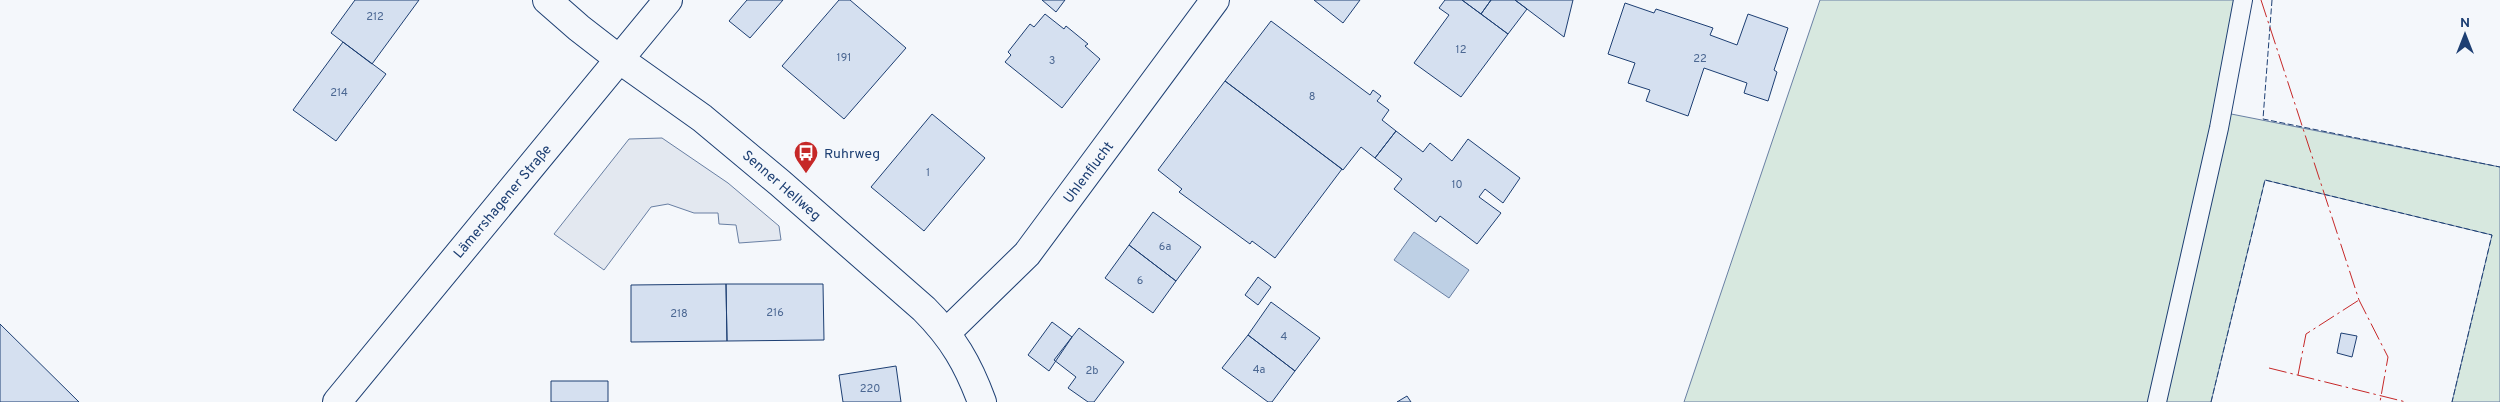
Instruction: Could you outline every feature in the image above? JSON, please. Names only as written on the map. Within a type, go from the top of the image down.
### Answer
[{"type":"street","name":"Senner Hellweg","points":[[547,0],[619,59],[702,118],[780,183],[924,309],[947,332],[965,363],[982,402]]},
{"type":"street","name":"Lämershagener Straße","points":[[337,402],[668,0]]},
{"type":"street","name":"Uhlenflucht","points":[[947,332],[1027,254],[1215,0]]},
{"type":"lane","points":[[2158,402],[2219,128],[2243,0]]},
{"type":"shaded area","points":[[1820,0],[2236,0],[2216,111],[2500,167],[2500,402],[2452,402],[2492,235],[2265,180],[2211,402],[1684,402]]},
{"type":"shaded area","points":[[662,138],[728,183],[779,226],[781,240],[739,243],[736,225],[719,224],[718,213],[694,213],[668,204],[651,207],[604,270],[554,234],[629,139]]},
{"type":"water","points":[[1414,232],[1469,270],[1449,298],[1394,260]]},
{"type":"building","points":[[355,0],[419,0],[372,64],[331,33]]},
{"type":"building","points":[[747,0],[783,0],[750,38],[729,21]]},
{"type":"building","points":[[839,0],[850,0],[906,48],[844,119],[782,66]]},
{"type":"building","points":[[1042,0],[1065,0],[1056,12]]},
{"type":"building","points":[[1314,0],[1360,0],[1343,23]]},
{"type":"building","points":[[1445,0],[1462,0],[1508,34],[1461,97],[1414,63],[1449,15],[1439,8]]},
{"type":"building","points":[[1462,0],[1491,0],[1481,14]]},
{"type":"building","points":[[1491,0],[1515,0],[1527,9],[1508,34],[1481,14]]},
{"type":"building","points":[[1515,0],[1573,0],[1564,37],[1527,9]]},
{"type":"building","points":[[1625,3],[1654,13],[1656,9],[1713,28],[1710,35],[1737,45],[1748,14],[1788,28],[1774,70],[1777,72],[1768,101],[1744,93],[1747,83],[1704,68],[1688,116],[1646,101],[1650,90],[1628,83],[1635,63],[1608,54]]},
{"type":"building","points":[[1045,14],[1064,29],[1066,26],[1088,44],[1085,46],[1100,59],[1062,108],[1005,62],[1011,55],[1008,52],[1030,24],[1034,27]]},
{"type":"building","points":[[1271,21],[1370,95],[1373,90],[1381,96],[1377,101],[1389,110],[1382,120],[1396,131],[1375,158],[1361,147],[1343,170],[1225,81]]},
{"type":"building","points":[[343,42],[386,74],[336,141],[293,110]]},
{"type":"building","points":[[1225,81],[1342,169],[1275,258],[1252,241],[1250,244],[1179,192],[1182,189],[1158,170]]},
{"type":"building","points":[[932,114],[985,158],[924,231],[871,187]]},
{"type":"building","points":[[1396,131],[1423,152],[1430,143],[1452,161],[1468,139],[1520,178],[1503,203],[1485,189],[1479,197],[1501,213],[1477,244],[1440,216],[1436,222],[1394,189],[1402,179],[1375,158]]},
{"type":"building","points":[[1153,212],[1201,247],[1176,281],[1129,245]]},
{"type":"building","points":[[1129,245],[1176,281],[1153,313],[1105,278]]},
{"type":"building","points":[[1258,277],[1271,287],[1258,305],[1245,295]]},
{"type":"building","points":[[726,284],[727,341],[631,342],[631,285]]},
{"type":"building","points":[[726,284],[823,284],[824,340],[727,341]]},
{"type":"building","points":[[1271,302],[1320,338],[1295,371],[1248,335]]},
{"type":"building","points":[[1052,322],[1072,337],[1049,371],[1028,355]]},
{"type":"building","points":[[0,324],[79,402],[0,402]]},
{"type":"building","points":[[1079,328],[1124,362],[1094,402],[1088,402],[1068,388],[1076,377],[1054,360]]},
{"type":"building","points":[[2341,333],[2357,336],[2352,357],[2337,353]]},
{"type":"building","points":[[1248,335],[1295,371],[1272,402],[1268,402],[1222,368]]},
{"type":"building","points":[[896,366],[901,402],[843,402],[839,375]]},
{"type":"building","points":[[551,381],[608,381],[608,402],[551,402]]},
{"type":"building","points":[[1407,396],[1411,402],[1397,402]]},
{"type":"fence","points":[[2272,0],[2263,119],[2500,167]]},
{"type":"fence","points":[[2211,402],[2265,180],[2492,235],[2452,402]]},
{"type":"power","points":[[2261,0],[2359,300],[2388,357],[2380,402]]},
{"type":"power","points":[[2298,375],[2306,334],[2359,300]]},
{"type":"power","points":[[2269,368],[2406,402]]},
{"type":"place","name":"Ruhrweg","points":[[806,174]]}]
